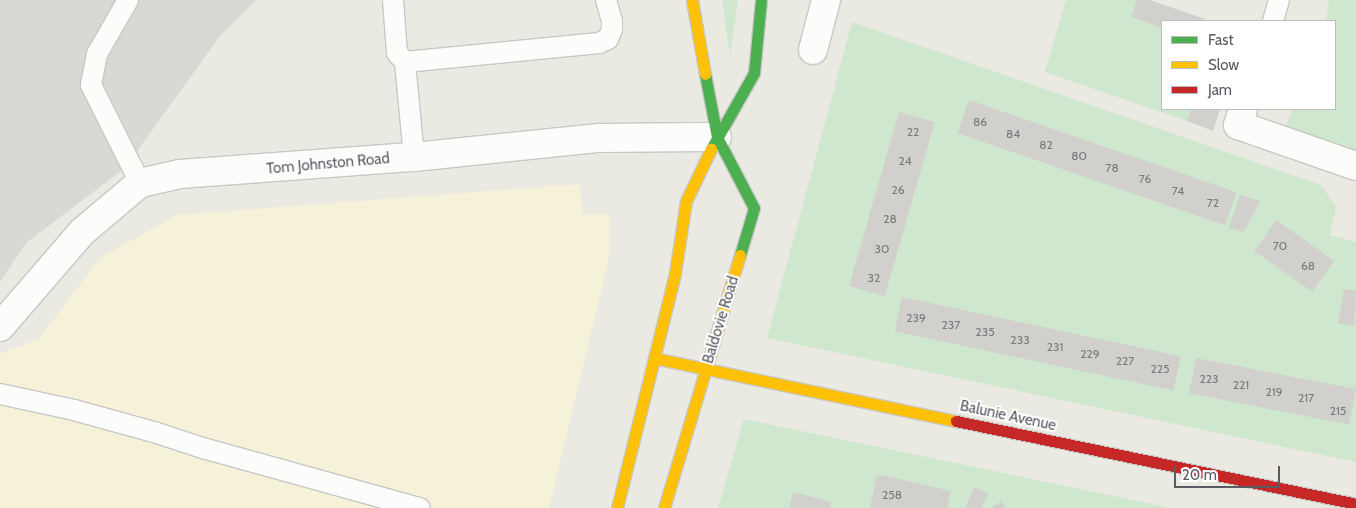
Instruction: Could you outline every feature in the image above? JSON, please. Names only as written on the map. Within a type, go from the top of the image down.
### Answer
[{"type":"main road","name":"Baldovie Road","points":[[664,508],[754,208],[717,138],[692,0]]},
{"type":"main road","points":[[618,508],[675,273],[686,201],[717,138],[754,74],[761,0]]},
{"type":"main road","name":"Balunie Avenue","points":[[654,358],[1356,504]]},
{"type":"street","points":[[813,50],[826,0]]},
{"type":"street","points":[[1243,110],[1238,125],[1356,166]]},
{"type":"street","name":"Tom Johnston Road","points":[[0,327],[82,232],[140,183],[180,174],[414,157],[598,138],[717,138]]},
{"type":"lane","points":[[128,0],[97,54],[91,85],[140,183]]},
{"type":"lane","points":[[393,0],[397,53],[405,62],[414,157]]},
{"type":"lane","points":[[405,62],[600,43],[608,39],[612,29],[612,21],[606,0]]},
{"type":"lane","points":[[1273,20],[1279,0]]},
{"type":"lane","points":[[0,394],[74,410],[420,508]]},
{"type":"shaded area","points":[[0,0],[256,0],[220,36],[125,168],[26,243],[0,282]]},
{"type":"shaded area","points":[[580,184],[583,215],[610,214],[609,258],[549,508],[0,508],[0,354],[39,339],[100,258],[177,215]]},
{"type":"green space","points":[[722,0],[738,0],[730,56]]},
{"type":"green space","points":[[1066,0],[1137,0],[1131,17],[1161,28],[1161,110],[1191,110],[1187,121],[1045,72]]},
{"type":"green space","points":[[1329,0],[1356,0],[1356,151],[1286,126],[1292,110],[1336,110],[1336,20],[1326,20]]},
{"type":"green space","points":[[852,22],[1321,185],[1336,207],[1330,235],[1356,242],[1356,462],[767,338]]},
{"type":"green space","points":[[744,419],[1171,508],[718,508]]},
{"type":"building","points":[[1137,0],[1150,0],[1205,19],[1161,20],[1161,28],[1131,17]]},
{"type":"building","points":[[969,100],[1237,192],[1225,225],[958,133]]},
{"type":"building","points":[[1191,110],[1220,110],[1213,131],[1187,121]]},
{"type":"building","points":[[899,112],[935,122],[885,296],[849,286]]},
{"type":"building","points":[[1240,195],[1260,201],[1244,232],[1229,228]]},
{"type":"building","points":[[1276,220],[1334,261],[1312,292],[1254,251]]},
{"type":"building","points":[[1344,289],[1356,291],[1354,326],[1338,323]]},
{"type":"building","points":[[902,297],[1181,356],[1173,390],[895,331]]},
{"type":"building","points":[[1196,358],[1356,389],[1349,424],[1189,393]]},
{"type":"building","points":[[877,474],[951,491],[947,508],[870,508]]},
{"type":"building","points":[[974,487],[988,494],[981,508],[965,508]]},
{"type":"building","points":[[793,492],[831,502],[829,508],[789,508]]},
{"type":"building","points":[[1001,501],[1007,508],[992,508]]},
{"type":"traffic: fast","points":[[711,149],[754,73],[761,0]]},
{"type":"traffic: fast","points":[[705,74],[717,137],[754,208],[740,255]]},
{"type":"traffic: slow","points":[[692,0],[705,74]]},
{"type":"traffic: slow","points":[[617,508],[675,273],[686,201],[711,149]]},
{"type":"traffic: slow","points":[[664,508],[740,255]]},
{"type":"traffic: slow","points":[[654,358],[956,421]]},
{"type":"traffic: jam","points":[[956,421],[1356,504]]}]
